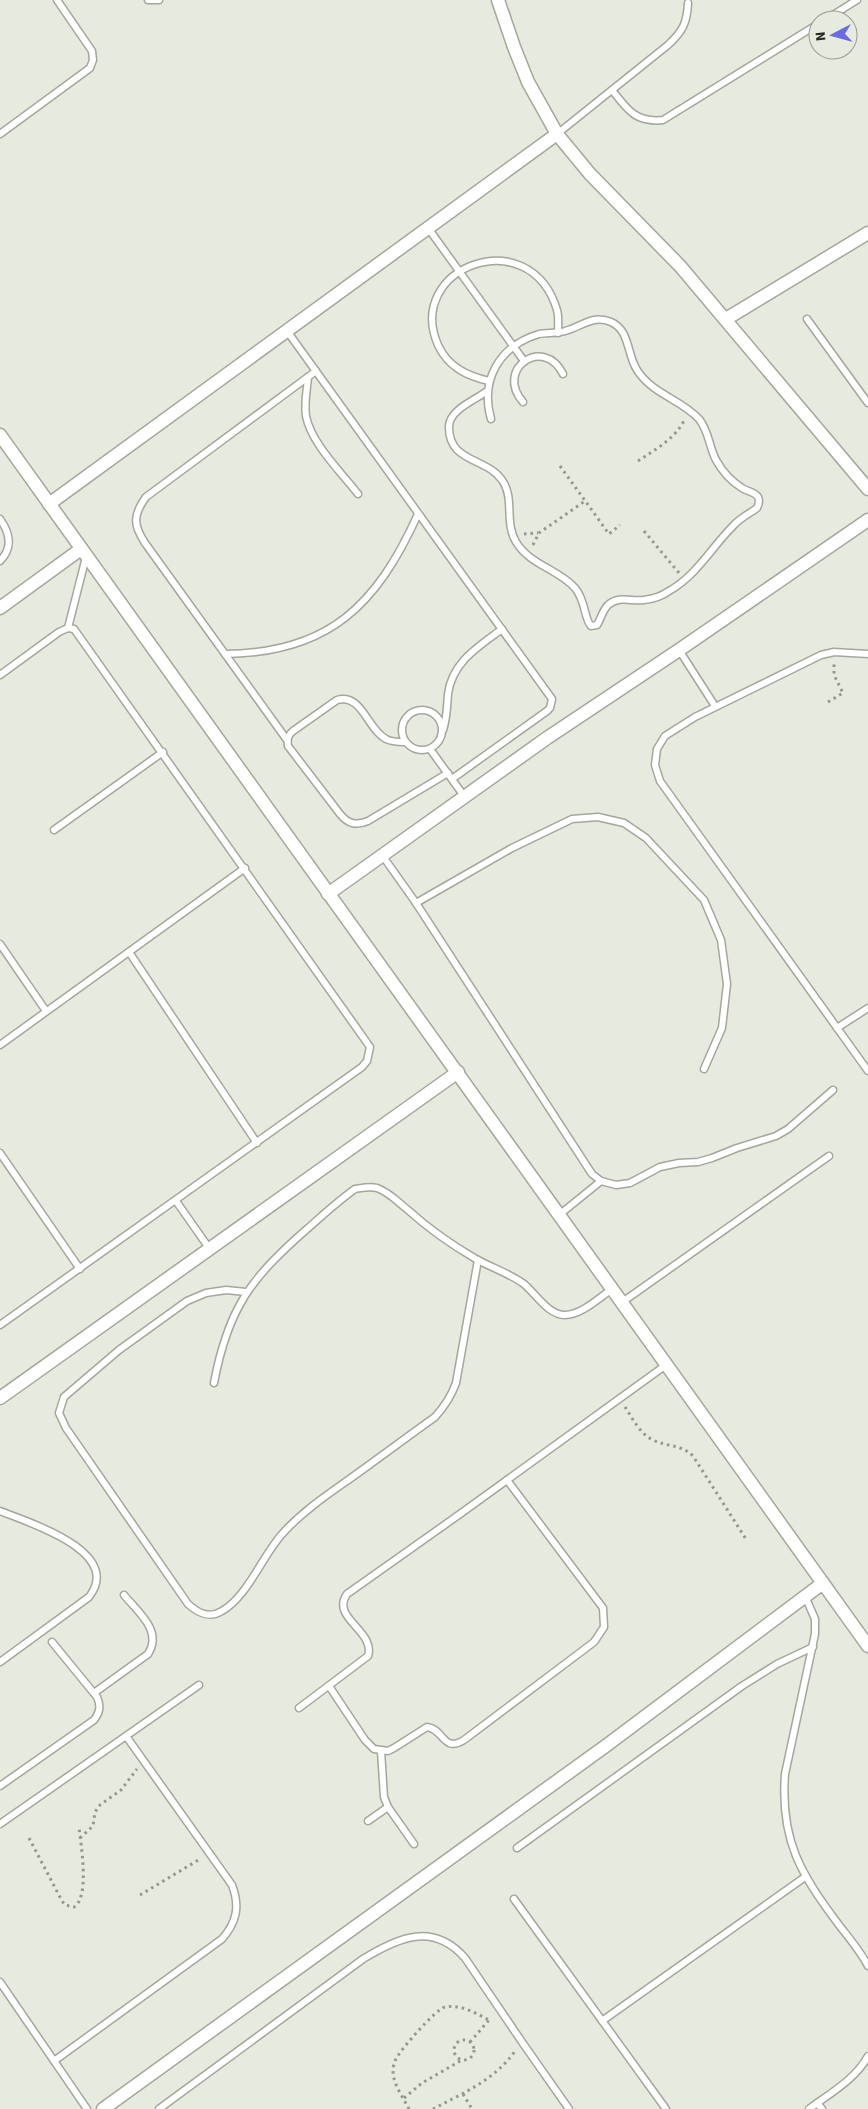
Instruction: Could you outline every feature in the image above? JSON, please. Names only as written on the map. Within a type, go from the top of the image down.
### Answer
[{"type":"street","points":[[498,0],[528,82],[557,134],[590,174],[680,266],[868,489]]},
{"type":"street","points":[[49,504],[557,134]]},
{"type":"street","points":[[726,319],[868,233]]},
{"type":"street","points":[[0,435],[868,1646]]},
{"type":"street","points":[[328,894],[587,710],[679,650],[868,520]]},
{"type":"street","points":[[0,608],[84,553]]},
{"type":"street","points":[[0,1398],[458,1072]]},
{"type":"street","points":[[103,2109],[607,1745],[823,1583]]},
{"type":"lane","points":[[0,134],[90,68],[93,60],[92,51],[57,0]]},
{"type":"lane","points":[[148,0],[159,0]]},
{"type":"lane","points":[[841,10],[857,0]]},
{"type":"lane","points":[[557,134],[680,34],[687,19],[688,3]]},
{"type":"lane","points":[[612,90],[633,114],[647,120],[663,120],[808,30]]},
{"type":"lane","points":[[428,228],[524,361]]},
{"type":"lane","points":[[489,381],[471,377],[455,368],[442,354],[435,337],[433,318],[436,300],[445,284],[459,271],[478,262],[498,260],[518,265],[536,276],[550,292],[557,312],[558,333]]},
{"type":"lane","points":[[807,319],[868,403]]},
{"type":"lane","points":[[487,391],[458,410],[452,417],[449,424],[450,436],[454,446],[463,455],[489,468],[502,480],[509,497],[510,524],[516,542],[530,558],[558,574],[575,589],[584,603],[588,624],[591,626],[597,626],[608,606],[616,601],[651,599],[664,594],[685,581],[698,570],[735,524],[757,508],[759,504],[758,497],[729,478],[719,466],[712,452],[705,427],[698,418],[690,411],[660,394],[645,381],[636,369],[625,335],[619,326],[610,321],[592,320],[558,333],[540,334],[514,346],[502,358],[489,381],[487,391],[491,419]]},
{"type":"lane","points":[[287,331],[316,371],[418,514],[550,695],[552,704],[547,711],[450,776],[360,824],[352,824],[345,820],[288,746],[287,740],[138,532],[136,520],[138,508],[146,497],[316,371]]},
{"type":"lane","points":[[524,402],[515,389],[514,381],[519,366],[524,361],[532,357],[547,358],[559,367],[563,374]]},
{"type":"lane","points":[[308,377],[305,405],[310,429],[315,439],[358,494]]},
{"type":"lane","points":[[225,654],[252,654],[279,650],[304,642],[329,630],[351,614],[372,592],[406,542],[418,514]]},
{"type":"lane","points":[[0,519],[6,526],[9,540],[6,553],[0,561]]},
{"type":"lane","points":[[0,675],[68,628],[84,553]]},
{"type":"lane","points":[[0,1325],[362,1067],[367,1061],[370,1047],[78,633],[74,629],[68,628]]},
{"type":"lane","points":[[287,740],[293,731],[337,700],[343,699],[355,702],[378,733],[386,739],[405,742],[416,750],[430,749],[440,739],[447,713],[452,678],[460,664],[502,629]]},
{"type":"lane","points":[[679,650],[715,706]]},
{"type":"lane","points":[[868,654],[834,652],[814,658],[715,706],[665,736],[657,750],[655,765],[660,780],[868,1071]]},
{"type":"lane","points":[[405,742],[401,728],[403,722],[407,716],[420,710],[433,713],[441,725],[442,732]]},
{"type":"lane","points":[[430,749],[464,796]]},
{"type":"lane","points":[[54,830],[162,752]]},
{"type":"lane","points":[[416,903],[512,848],[572,819],[598,817],[624,823],[646,838],[704,900],[721,940],[727,984],[722,1028],[704,1068]]},
{"type":"lane","points":[[382,855],[416,903],[589,1169],[601,1180],[616,1185],[630,1183],[660,1167],[678,1162],[698,1162],[776,1136],[799,1121],[833,1090]]},
{"type":"lane","points":[[0,1045],[245,868]]},
{"type":"lane","points":[[0,944],[46,1011]]},
{"type":"lane","points":[[129,952],[257,1143]]},
{"type":"lane","points":[[837,1028],[868,1008]]},
{"type":"lane","points":[[0,1153],[80,1269]]},
{"type":"lane","points":[[622,1303],[829,1156]]},
{"type":"lane","points":[[559,1215],[601,1180]]},
{"type":"lane","points":[[214,1383],[225,1336],[246,1292],[262,1271],[287,1246],[355,1189],[377,1188],[387,1193],[439,1235],[478,1260],[510,1274],[550,1310],[558,1314],[567,1315],[575,1312],[612,1289]]},
{"type":"lane","points":[[176,1201],[209,1248]]},
{"type":"lane","points":[[246,1292],[226,1290],[213,1292],[188,1301],[94,1370],[64,1397],[60,1404],[59,1413],[61,1421],[82,1452],[188,1604],[195,1611],[204,1615],[214,1615],[223,1611],[236,1599],[266,1555],[302,1515],[323,1497],[435,1417],[444,1407],[452,1396],[456,1383],[478,1260]]},
{"type":"lane","points":[[299,1708],[365,1661],[370,1651],[367,1640],[344,1611],[342,1605],[347,1594],[666,1365]]},
{"type":"lane","points":[[329,1686],[369,1745],[381,1751],[394,1748],[427,1727],[436,1730],[447,1742],[459,1743],[594,1642],[604,1627],[603,1608],[507,1480]]},
{"type":"lane","points":[[0,1511],[67,1540],[92,1561],[97,1573],[97,1580],[89,1597],[0,1662]]},
{"type":"lane","points":[[94,1693],[148,1654],[152,1648],[154,1641],[150,1628],[124,1595]]},
{"type":"lane","points":[[805,1596],[815,1619],[815,1634],[785,1774],[784,1795],[789,1838],[805,1877],[868,1966]]},
{"type":"lane","points":[[0,1786],[94,1720],[99,1712],[100,1704],[94,1693],[52,1642]]},
{"type":"lane","points":[[517,1848],[742,1686],[776,1664],[813,1647]]},
{"type":"lane","points":[[0,1824],[199,1684]]},
{"type":"lane","points":[[54,2061],[222,1939],[230,1930],[235,1920],[236,1896],[232,1885],[126,1736]]},
{"type":"lane","points":[[381,1751],[382,1786],[388,1807],[414,1844]]},
{"type":"lane","points":[[368,1821],[388,1807]]},
{"type":"lane","points":[[602,2021],[805,1877]]},
{"type":"lane","points":[[514,1900],[666,2109]]},
{"type":"lane","points":[[159,2109],[378,1950],[405,1938],[418,1936],[432,1936],[445,1940],[465,1958],[569,2109]]},
{"type":"lane","points":[[0,1982],[87,2109]]},
{"type":"lane","points":[[809,2109],[848,2080],[864,2064],[868,2056]]},
{"type":"lane","points":[[818,2103],[822,2109]]},
{"type":"path","points":[[638,461],[670,439],[681,427]]},
{"type":"path","points":[[560,466],[609,534],[620,525]]},
{"type":"path","points":[[539,533],[585,501]]},
{"type":"path","points":[[644,531],[685,581]]},
{"type":"path","points":[[828,702],[843,693],[834,675],[834,652]]},
{"type":"path","points":[[619,1398],[645,1435],[662,1444],[680,1447],[693,1456],[746,1539]]},
{"type":"path","points":[[80,1838],[93,1826],[95,1812],[100,1805],[121,1790],[144,1760]]},
{"type":"path","points":[[29,1838],[62,1901],[69,1907],[74,1906],[81,1900],[82,1868],[79,1828]]},
{"type":"path","points":[[140,1895],[209,1853]]},
{"type":"path","points":[[409,2109],[393,2077],[396,2059],[428,2020],[438,2010],[446,2007],[468,2010],[489,2020]]},
{"type":"path","points":[[470,2042],[500,2008]]},
{"type":"path","points":[[462,2060],[455,2054],[455,2046],[462,2041],[470,2042]]},
{"type":"path","points":[[404,2098],[422,2083],[462,2060],[466,2060],[473,2054],[474,2050],[470,2042]]},
{"type":"path","points":[[433,2109],[481,2084],[510,2058],[522,2042]]},
{"type":"path","points":[[463,2094],[472,2109]]}]
